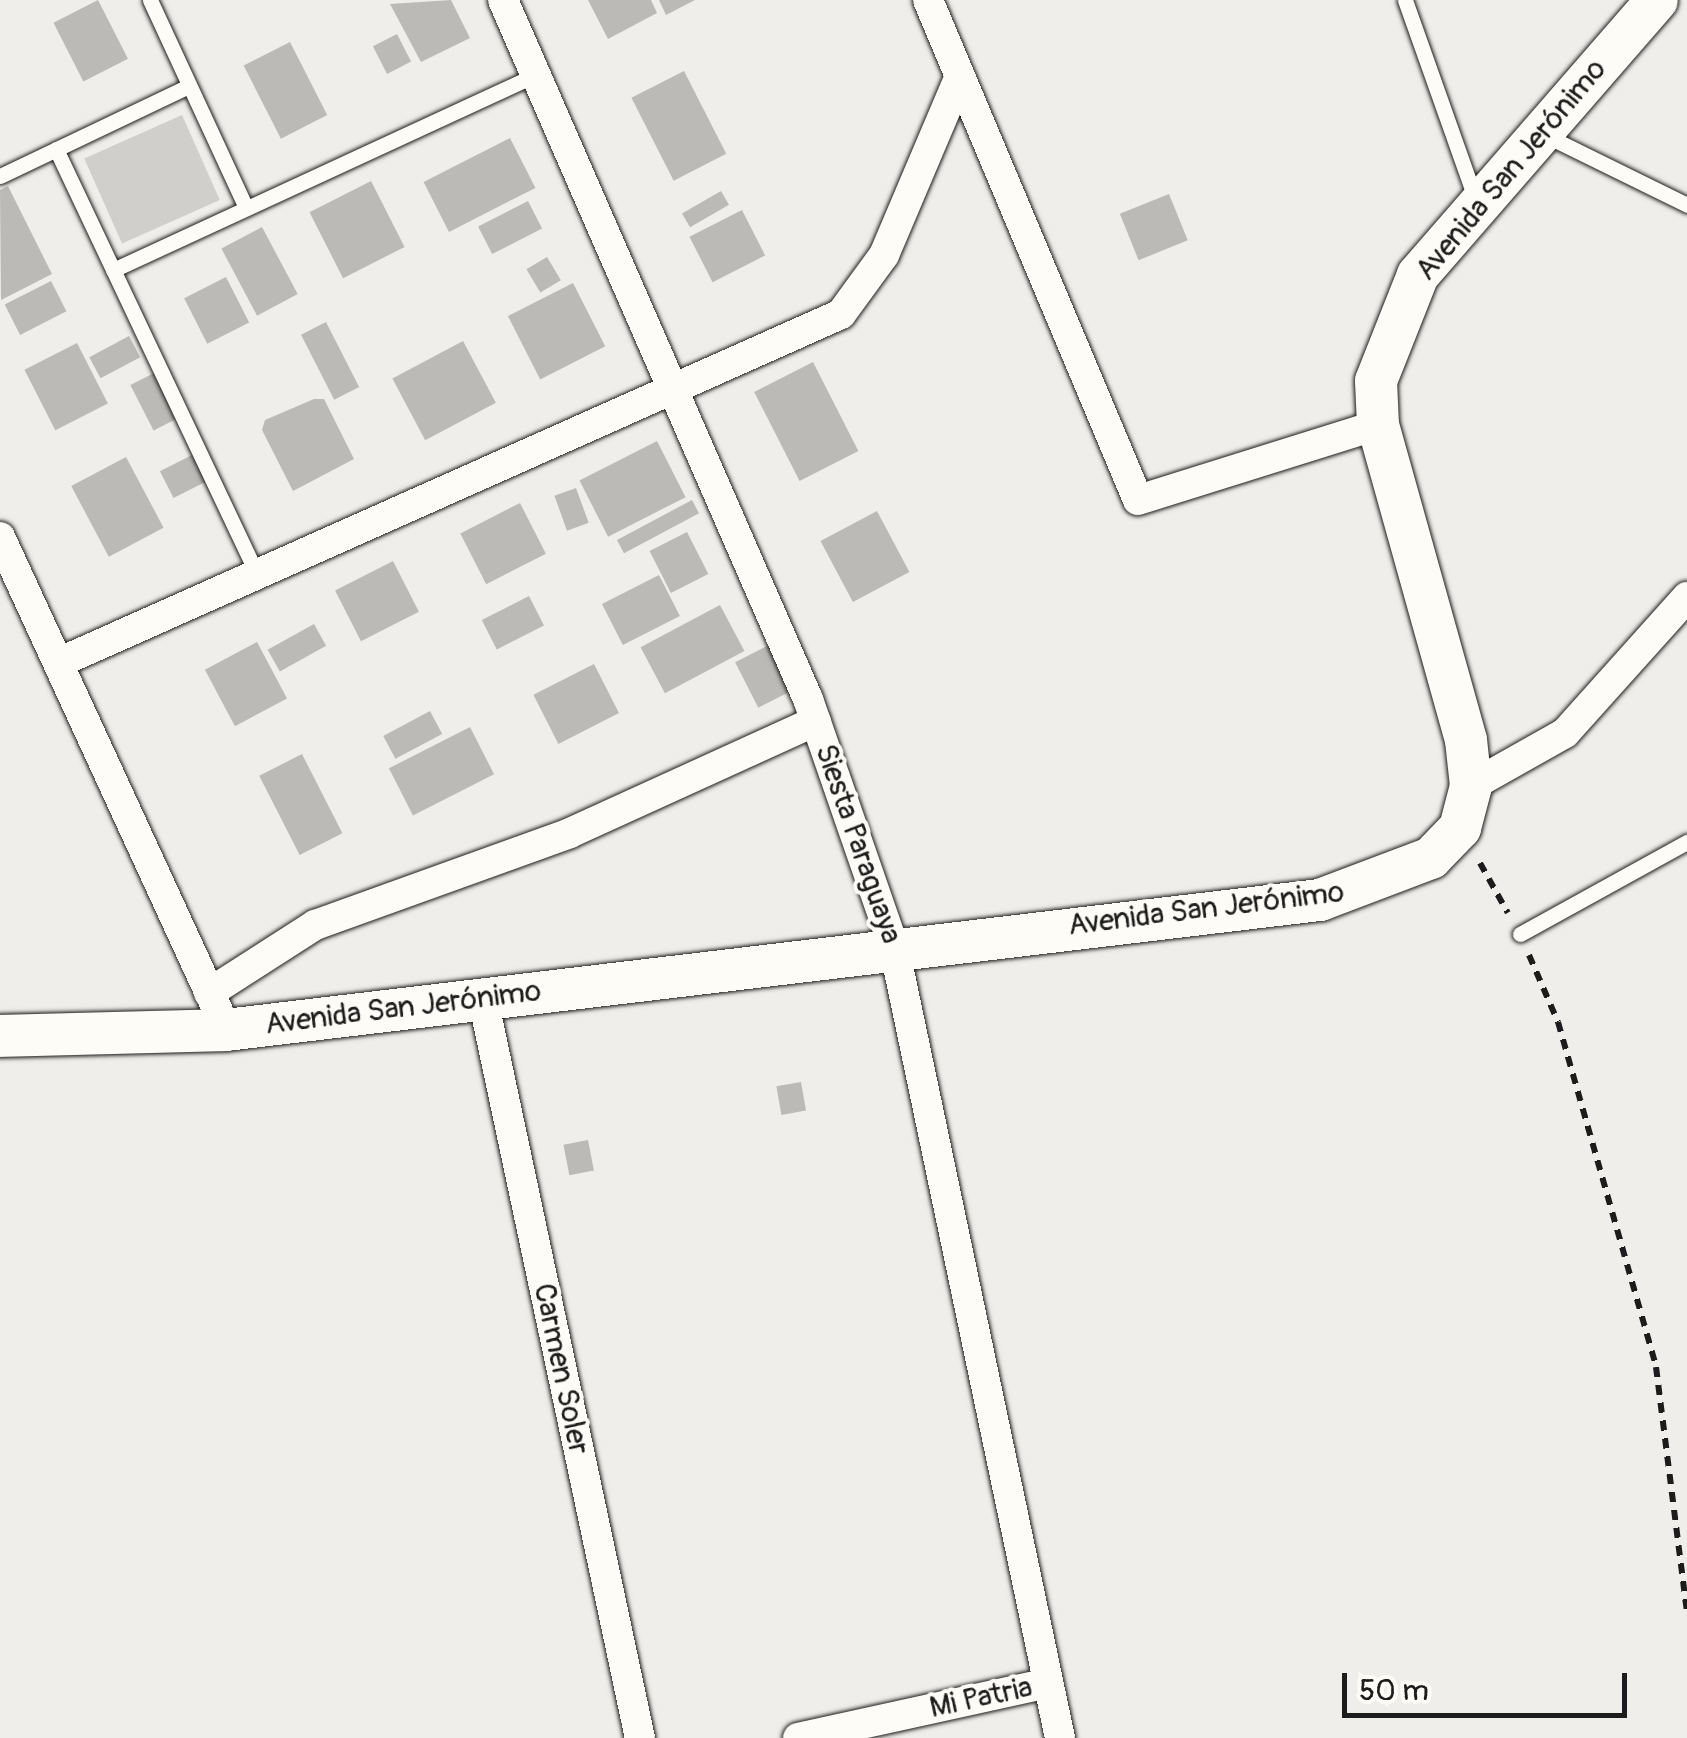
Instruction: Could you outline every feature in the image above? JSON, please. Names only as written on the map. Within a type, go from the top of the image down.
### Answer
[{"type":"street","name":"Siesta Paraguaya","points":[[502,0],[816,721],[894,947],[1060,1738]]},
{"type":"street","points":[[928,0],[1138,500],[1378,425]]},
{"type":"street","name":"Avenida San Jerónimo","points":[[0,1036],[218,1011],[482,999],[894,947],[1320,900],[1431,858],[1460,828],[1471,786],[1378,425],[1376,381],[1395,317],[1476,200],[1657,0]]},
{"type":"street","points":[[58,663],[672,389],[861,297],[960,76]]},
{"type":"street","points":[[0,537],[218,1011],[315,926],[570,833],[816,721]]},
{"type":"street","points":[[1471,786],[1565,734],[1687,597]]},
{"type":"street","name":"Carmen Soler","points":[[482,999],[640,1738]]},
{"type":"street","name":"Mi Patria","points":[[798,1738],[1048,1683]]},
{"type":"lane","points":[[150,0],[246,208]]},
{"type":"lane","points":[[1405,0],[1476,200]]},
{"type":"lane","points":[[113,270],[535,75]]},
{"type":"lane","points":[[0,176],[190,86]]},
{"type":"lane","points":[[1538,132],[1687,205]]},
{"type":"lane","points":[[56,149],[257,574]]},
{"type":"lane","points":[[1520,934],[1687,842]]},
{"type":"path","points":[[1460,828],[1520,934],[1558,1022],[1656,1367],[1687,1612]]},
{"type":"shaded area","points":[[182,115],[220,200],[122,243],[84,159]]},
{"type":"building","points":[[98,0],[128,59],[83,82],[53,23]]},
{"type":"building","points":[[451,0],[470,38],[421,62],[390,4]]},
{"type":"building","points":[[588,0],[651,0],[657,13],[608,39]]},
{"type":"building","points":[[659,0],[695,0],[666,15]]},
{"type":"building","points":[[397,34],[411,62],[387,74],[373,46]]},
{"type":"building","points":[[290,42],[327,115],[281,139],[244,66]]},
{"type":"building","points":[[684,71],[726,154],[674,181],[631,98]]},
{"type":"building","points":[[510,138],[535,188],[449,232],[424,182]]},
{"type":"building","points":[[371,181],[405,247],[343,278],[310,212]]},
{"type":"building","points":[[8,186],[52,274],[1,300],[0,190]]},
{"type":"building","points":[[721,191],[729,205],[690,227],[682,214]]},
{"type":"building","points":[[1169,194],[1188,240],[1139,260],[1120,214]]},
{"type":"building","points":[[528,201],[542,229],[492,254],[478,226]]},
{"type":"building","points":[[742,210],[765,255],[713,282],[689,237]]},
{"type":"building","points":[[262,227],[298,294],[257,316],[221,249]]},
{"type":"building","points":[[547,257],[561,280],[540,293],[526,269]]},
{"type":"building","points":[[226,277],[249,322],[207,344],[184,298]]},
{"type":"building","points":[[51,281],[66,311],[20,335],[5,305]]},
{"type":"building","points":[[573,283],[605,346],[540,379],[508,316]]},
{"type":"building","points":[[326,322],[359,387],[334,400],[301,335]]},
{"type":"building","points":[[129,336],[140,357],[101,378],[89,357]]},
{"type":"building","points":[[463,341],[496,403],[425,440],[392,379]]},
{"type":"building","points":[[77,343],[108,404],[55,430],[24,370]]},
{"type":"building","points":[[813,362],[858,451],[800,481],[754,392]]},
{"type":"building","points":[[158,371],[181,416],[154,431],[130,385]]},
{"type":"building","points":[[314,399],[324,399],[354,459],[293,491],[262,430],[265,420]]},
{"type":"building","points":[[657,441],[686,497],[608,537],[579,480]]},
{"type":"building","points":[[192,455],[206,482],[174,498],[160,471]]},
{"type":"building","points":[[126,457],[164,528],[109,557],[71,486]]},
{"type":"building","points":[[576,488],[589,523],[567,531],[554,496]]},
{"type":"building","points":[[692,500],[699,513],[624,553],[617,540]]},
{"type":"building","points":[[520,503],[546,554],[486,584],[460,533]]},
{"type":"building","points":[[877,511],[909,572],[853,602],[820,541]]},
{"type":"building","points":[[687,532],[708,574],[671,593],[650,551]]},
{"type":"building","points":[[393,561],[419,612],[361,641],[335,591]]},
{"type":"building","points":[[659,575],[680,616],[623,645],[602,604]]},
{"type":"building","points":[[529,596],[544,625],[497,649],[482,620]]},
{"type":"building","points":[[720,605],[744,651],[665,693],[641,647]]},
{"type":"building","points":[[314,624],[326,646],[280,672],[268,650]]},
{"type":"building","points":[[257,642],[287,699],[235,726],[205,670]]},
{"type":"building","points":[[769,645],[792,690],[758,708],[735,662]]},
{"type":"building","points":[[594,664],[619,713],[558,744],[533,695]]},
{"type":"building","points":[[430,711],[442,734],[395,759],[383,736]]},
{"type":"building","points":[[470,727],[494,774],[413,816],[389,768]]},
{"type":"building","points":[[302,754],[342,833],[300,855],[259,776]]},
{"type":"building","points":[[801,1082],[806,1111],[781,1115],[776,1086]]},
{"type":"building","points":[[588,1140],[594,1170],[569,1175],[563,1145]]}]
